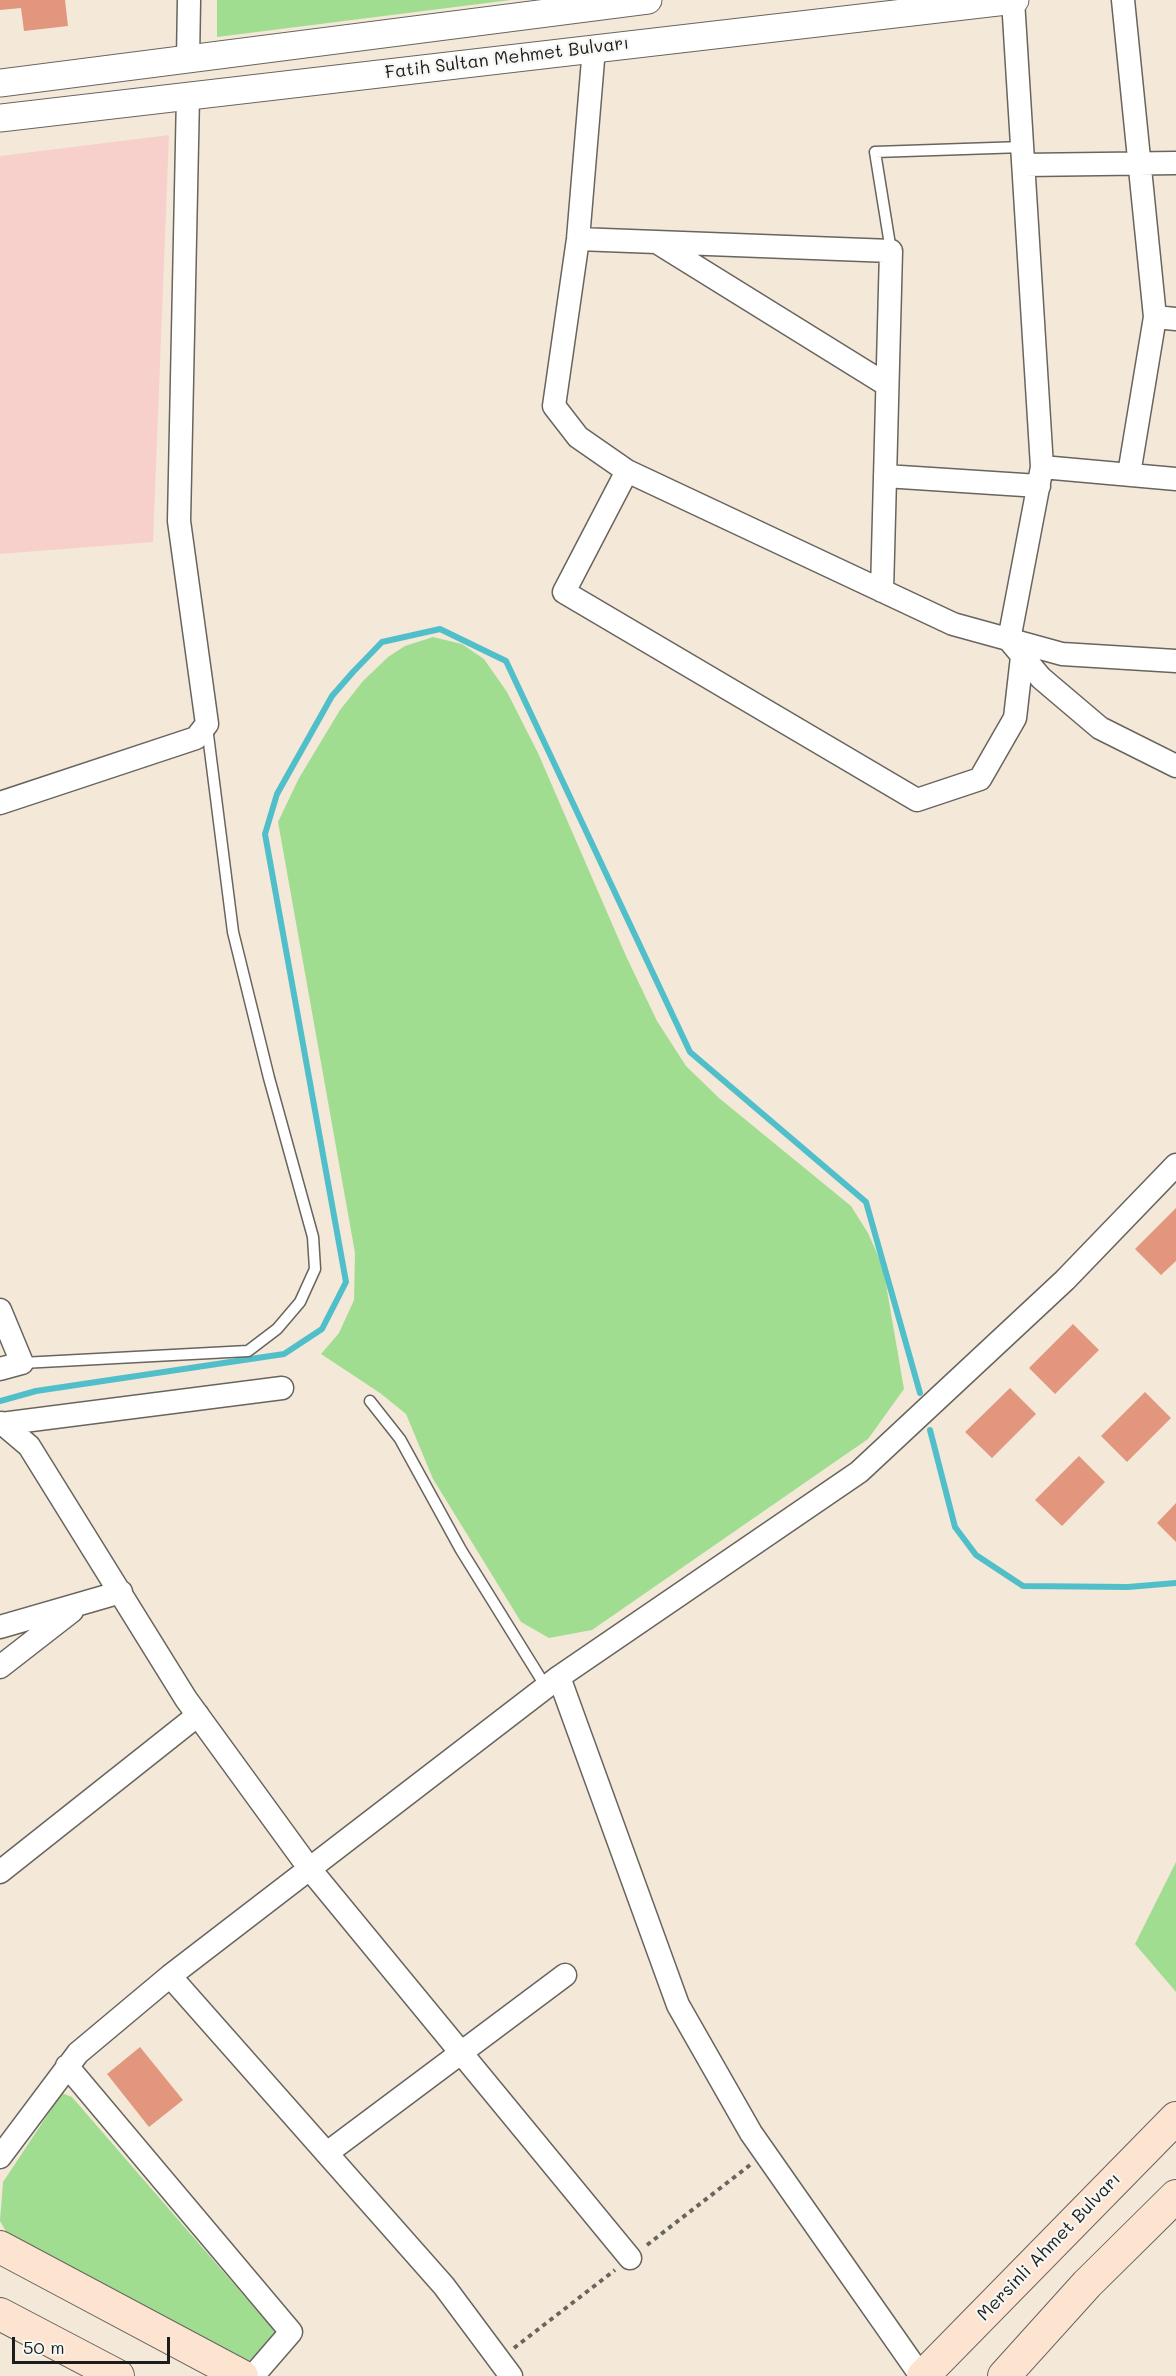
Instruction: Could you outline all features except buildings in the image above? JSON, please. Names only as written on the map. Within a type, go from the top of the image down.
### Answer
[{"type":"main road","name":"Mersinli Ahmet Bulvarı","points":[[922,2376],[1176,2118]]},
{"type":"main road","points":[[1004,2376],[1087,2284],[1176,2196]]},
{"type":"main road","points":[[0,2247],[243,2376]]},
{"type":"main road","points":[[0,2314],[118,2376]]},
{"type":"street","points":[[188,60],[189,0]]},
{"type":"street","points":[[0,83],[188,60],[610,2],[648,0]]},
{"type":"street","points":[[627,471],[564,592],[917,800],[980,779],[1015,718],[1018,646],[1040,477],[1014,0]]},
{"type":"street","name":"Fatih Sultan Mehmet Bulvarı","points":[[0,118],[1014,0]]},
{"type":"street","points":[[1123,0],[1139,164],[1165,318],[1128,474]]},
{"type":"street","points":[[594,48],[578,239],[554,406],[578,437],[627,471],[953,624],[1018,646],[1062,654],[1176,661]]},
{"type":"street","points":[[0,803],[196,738],[207,724],[178,521],[188,96]]},
{"type":"street","points":[[1023,156],[1139,164],[1176,163]]},
{"type":"street","points":[[578,239],[891,251],[882,591]]},
{"type":"street","points":[[657,242],[887,385]]},
{"type":"street","points":[[885,476],[1040,477],[1128,474],[1176,479]]},
{"type":"street","points":[[1018,646],[1041,678],[1100,728],[1176,766]]},
{"type":"street","points":[[3,2143],[78,2053],[170,1976],[552,1682],[860,1472],[1065,1280],[1176,1164]]},
{"type":"street","points":[[0,1310],[22,1363],[0,1369]]},
{"type":"street","points":[[1,1423],[282,1388]]},
{"type":"street","points":[[1,1423],[29,1446],[198,1715],[309,1868],[630,2258]]},
{"type":"street","points":[[0,1627],[121,1592]]},
{"type":"street","points":[[0,1667],[83,1603]]},
{"type":"street","points":[[552,1682],[678,2005],[751,2133],[922,2376]]},
{"type":"street","points":[[0,1872],[198,1715]]},
{"type":"street","points":[[327,2153],[565,1975]]},
{"type":"street","points":[[170,1976],[444,2286],[511,2376]]},
{"type":"street","points":[[68,2066],[291,2332],[253,2376]]},
{"type":"lane","points":[[891,251],[875,152],[1023,156]]},
{"type":"lane","points":[[22,1363],[248,1351],[277,1329],[300,1302],[315,1269],[312,1237],[233,932],[207,724]]},
{"type":"lane","points":[[370,1401],[400,1438],[461,1550],[552,1682]]},
{"type":"shaded area","points":[[169,135],[153,542],[0,554],[0,156]]},
{"type":"green space","points":[[217,0],[511,0],[217,37]]},
{"type":"green space","points":[[433,637],[462,644],[484,659],[507,692],[538,753],[626,956],[657,1021],[686,1066],[719,1098],[851,1206],[868,1233],[883,1267],[904,1389],[868,1439],[592,1630],[549,1638],[521,1622],[433,1479],[406,1414],[380,1393],[321,1354],[339,1333],[354,1300],[355,1253],[278,822],[299,778],[340,710],[363,681],[388,657],[405,646]]},
{"type":"green space","points":[[1176,1862],[1176,1992],[1135,1944]]},
{"type":"green space","points":[[62,2093],[72,2097],[278,2335],[249,2361],[8,2235],[0,2221],[3,2182]]},
{"type":"waterway","points":[[0,1401],[36,1391],[284,1354],[322,1329],[346,1282],[265,834],[277,794],[332,696],[382,642],[440,629],[506,661],[690,1052],[866,1202],[920,1393]]},
{"type":"waterway","points":[[930,1430],[955,1527],[976,1555],[1023,1586],[1128,1587],[1176,1583]]}]
